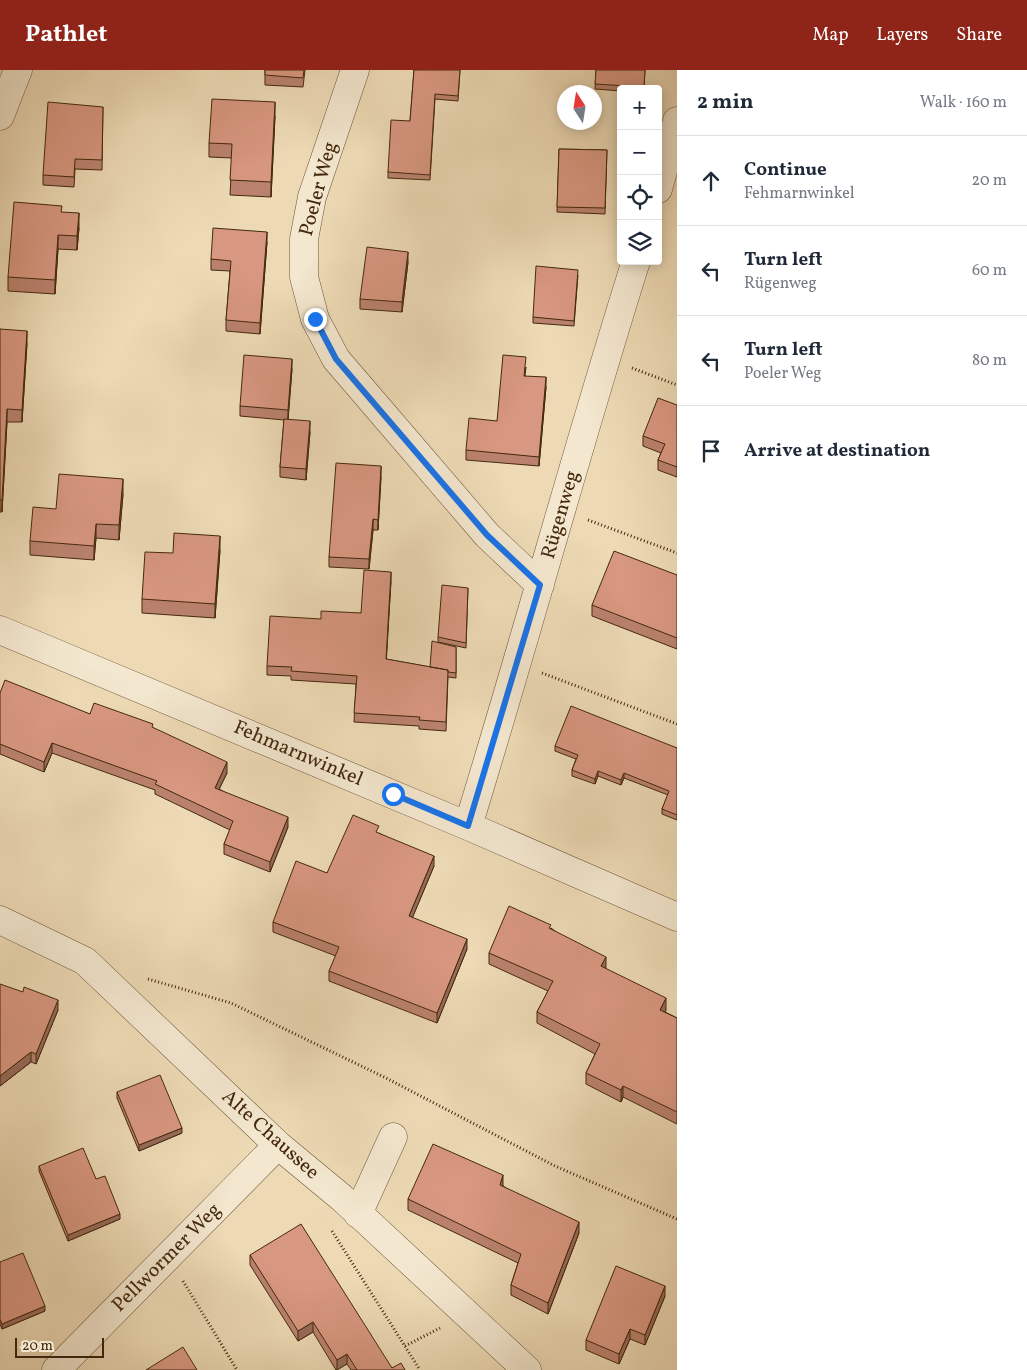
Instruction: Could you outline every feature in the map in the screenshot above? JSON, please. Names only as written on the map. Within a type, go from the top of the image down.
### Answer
[{"type":"street","points":[[0,116],[18,70]]},
{"type":"street","name":"Poeler Weg","points":[[355,70],[312,197],[304,239],[304,277],[315,319],[336,359],[487,535],[540,585]]},
{"type":"street","points":[[662,175],[677,121]]},
{"type":"street","name":"Rügenweg","points":[[468,826],[518,664],[635,265]]},
{"type":"street","name":"Fehmarnwinkel","points":[[0,630],[468,826],[677,916]]},
{"type":"street","name":"Alte Chaussee","points":[[0,920],[85,961],[278,1145],[350,1206],[527,1370]]},
{"type":"street","points":[[350,1206],[393,1138]]},
{"type":"street","name":"Pellwormer Weg","points":[[56,1370],[278,1145]]},
{"type":"path","points":[[606,358],[677,384]]},
{"type":"path","points":[[562,510],[677,553]]},
{"type":"path","points":[[518,664],[677,724]]},
{"type":"path","points":[[140,977],[230,1002],[386,1078],[556,1166],[677,1219]]},
{"type":"path","points":[[350,1206],[327,1223],[420,1370]]},
{"type":"path","points":[[168,1257],[237,1370]]},
{"type":"path","points":[[405,1346],[467,1314]]},
{"type":"building","points":[[265,70],[304,70],[303,78],[265,75]]},
{"type":"building","points":[[414,70],[460,70],[458,96],[435,94],[430,175],[388,172],[391,120],[410,121]]},
{"type":"building","points":[[596,70],[645,70],[644,85],[595,84]]},
{"type":"building","points":[[212,99],[275,102],[271,182],[230,180],[232,144],[209,143]]},
{"type":"building","points":[[48,102],[103,107],[102,160],[75,159],[74,177],[43,175]]},
{"type":"building","points":[[559,149],[607,150],[605,208],[557,207]]},
{"type":"building","points":[[14,202],[62,206],[61,212],[79,213],[77,236],[58,235],[55,280],[8,277]]},
{"type":"building","points":[[213,228],[267,232],[260,323],[226,320],[231,261],[211,259]]},
{"type":"building","points":[[367,247],[408,252],[402,302],[360,299]]},
{"type":"building","points":[[536,266],[578,270],[574,321],[533,317]]},
{"type":"building","points":[[0,329],[27,331],[22,410],[7,409],[2,500],[0,500]]},
{"type":"building","points":[[244,355],[292,359],[288,410],[240,406]]},
{"type":"building","points":[[503,355],[526,357],[524,376],[546,377],[539,457],[466,450],[469,418],[497,421]]},
{"type":"building","points":[[658,398],[677,405],[677,467],[658,460],[665,444],[643,436]]},
{"type":"building","points":[[284,419],[310,421],[306,469],[280,467]]},
{"type":"building","points":[[336,463],[381,466],[378,520],[373,519],[369,559],[329,557]]},
{"type":"building","points":[[59,474],[123,479],[119,525],[96,524],[94,546],[30,541],[33,507],[56,509]]},
{"type":"building","points":[[174,533],[220,536],[215,604],[142,599],[145,552],[173,553]]},
{"type":"building","points":[[614,551],[677,575],[677,638],[592,605]]},
{"type":"building","points":[[364,570],[391,572],[386,659],[448,670],[446,722],[419,720],[420,717],[354,713],[357,676],[291,671],[292,667],[267,666],[270,616],[321,619],[321,611],[361,613]]},
{"type":"building","points":[[442,585],[468,588],[466,643],[438,637]]},
{"type":"building","points":[[432,641],[456,647],[456,673],[430,667]]},
{"type":"building","points":[[5,680],[90,714],[94,703],[153,724],[152,727],[227,762],[215,788],[288,817],[270,862],[224,844],[233,821],[155,784],[157,781],[52,743],[44,762],[0,744],[0,693]]},
{"type":"building","points":[[571,706],[677,748],[677,815],[662,809],[669,791],[624,773],[621,780],[598,771],[595,779],[572,770],[578,755],[555,746]]},
{"type":"building","points":[[353,815],[379,826],[376,832],[434,856],[409,916],[467,939],[437,1013],[329,971],[339,947],[273,922],[296,861],[327,873]]},
{"type":"building","points":[[509,906],[551,925],[549,928],[606,957],[601,966],[666,998],[660,1010],[677,1018],[677,1112],[623,1086],[621,1090],[586,1073],[600,1044],[537,1012],[553,981],[489,953]]},
{"type":"building","points":[[0,984],[23,992],[24,987],[58,1000],[36,1054],[31,1052],[0,1076]]},
{"type":"building","points":[[160,1075],[182,1128],[139,1145],[117,1092]]},
{"type":"building","points":[[433,1144],[503,1175],[500,1185],[579,1222],[548,1303],[511,1285],[521,1254],[408,1199]]},
{"type":"building","points":[[83,1148],[96,1179],[105,1176],[120,1214],[68,1235],[39,1166]]},
{"type":"building","points":[[301,1224],[392,1368],[401,1363],[405,1370],[357,1370],[347,1354],[337,1360],[313,1322],[298,1331],[250,1255]]},
{"type":"building","points":[[23,1253],[45,1306],[2,1324],[0,1319],[0,1262]]},
{"type":"building","points":[[616,1266],[665,1286],[645,1335],[630,1329],[619,1354],[586,1340]]},
{"type":"building","points":[[183,1347],[197,1370],[146,1370]]},
{"type":"route","points":[[315,319],[336,359],[487,535],[540,585],[518,664],[468,826],[393,794]]}]
